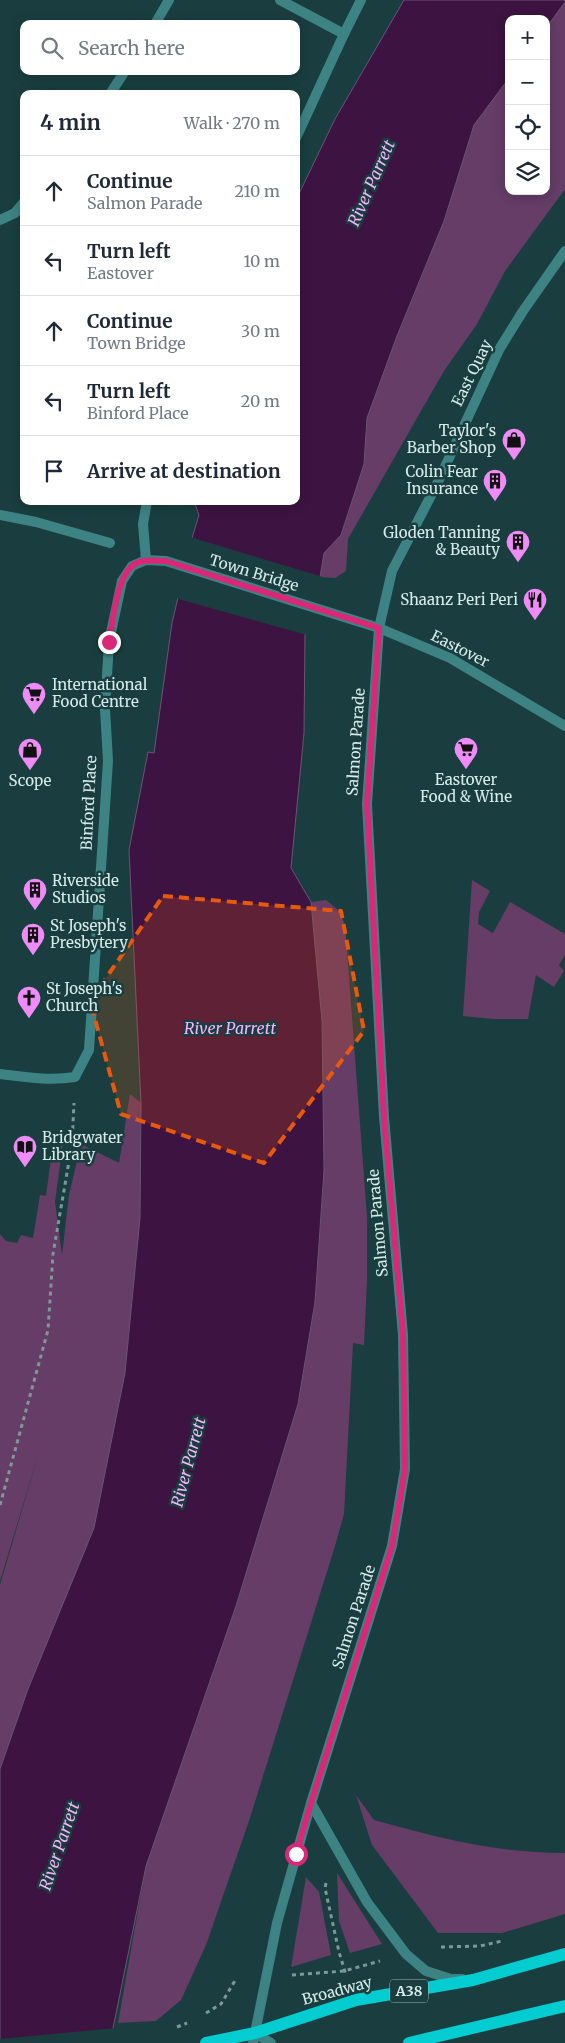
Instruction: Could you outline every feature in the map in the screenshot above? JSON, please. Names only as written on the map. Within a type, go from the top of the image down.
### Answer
[{"type":"main road","name":"Broadway","points":[[206,2043],[254,2038],[356,2000],[474,1980],[565,1954]]},
{"type":"main road","points":[[409,2043],[565,2006]]},
{"type":"street","points":[[157,20],[169,0]]},
{"type":"street","points":[[280,0],[344,34]]},
{"type":"street","points":[[300,129],[361,0]]},
{"type":"street","points":[[113,90],[122,75]]},
{"type":"street","points":[[0,220],[15,213],[20,207]]},
{"type":"street","name":"East Quay","points":[[379,628],[392,571],[437,484],[500,348],[565,251]]},
{"type":"street","points":[[146,505],[143,524],[146,560]]},
{"type":"street","points":[[0,514],[110,543]]},
{"type":"street","name":"Town Bridge","points":[[146,560],[166,561],[334,613]]},
{"type":"street","name":"Binford Place","points":[[75,1078],[89,1050],[108,761],[105,709],[109,642],[122,581],[132,566],[146,560]]},
{"type":"street","name":"Eastover","points":[[334,613],[379,628],[450,658],[565,726]]},
{"type":"street","name":"Salmon Parade","points":[[254,2038],[277,1924],[311,1803],[392,1546],[405,1469],[403,1335],[384,1117],[367,804],[379,628]]},
{"type":"street","points":[[0,1074],[34,1078],[75,1078]]},
{"type":"street","points":[[311,1803],[367,1902],[406,1954],[426,1971],[451,1979],[474,1980]]},
{"type":"street","points":[[254,2038],[271,2043]]},
{"type":"path","points":[[0,1505],[48,1330],[53,1254],[72,1144],[75,1078]]},
{"type":"path","points":[[325,1888],[347,1979]]},
{"type":"path","points":[[435,1947],[480,1946]]},
{"type":"path","points":[[289,1976],[344,1971],[386,1960]]},
{"type":"path","points":[[199,2018],[221,2004],[236,1979]]},
{"type":"path","points":[[177,2027],[192,2021]]},
{"type":"highlighted area","points":[[163,896],[341,911],[364,1031],[264,1163],[121,1114],[90,1001]]},
{"type":"shaded area","points":[[565,2],[565,189],[505,271],[477,324],[444,371],[421,411],[348,539],[346,571],[335,578],[320,577],[324,552],[341,535],[364,464],[367,419],[397,336],[444,221],[474,124],[505,83],[505,195],[550,195],[550,23]]},
{"type":"shaded area","points":[[472,880],[490,891],[479,912],[478,924],[493,933],[510,902],[565,934],[565,955],[559,965],[564,971],[554,987],[536,975],[528,1019],[493,1019],[463,1016]]},
{"type":"shaded area","points":[[326,900],[337,909],[345,924],[367,1217],[364,1345],[353,1343],[344,1514],[249,1821],[206,1945],[181,2000],[156,2021],[118,2023],[146,1866],[236,1606],[298,1404],[315,1302],[324,1170],[322,1022],[311,902]]},
{"type":"shaded area","points":[[130,1094],[141,1103],[140,1218],[125,1373],[94,1528],[28,1689],[0,1769],[0,1585],[39,1452],[0,1581],[0,1234],[6,1241],[17,1243],[21,1235],[33,1238],[40,1195],[46,1196],[53,1142],[63,1143],[55,1202],[62,1255],[69,1195],[81,1144],[119,1163]]},
{"type":"shaded area","points":[[356,1795],[374,1820],[468,1843],[516,1850],[565,1853],[565,1914],[502,1933],[438,1933],[372,1845]]},
{"type":"shaded area","points":[[337,1873],[382,1944],[350,1953],[339,1921]]},
{"type":"shaded area","points":[[306,1877],[319,1892],[331,1955],[291,1967]]},
{"type":"water","name":"River Parrett","points":[[404,0],[565,0],[550,23],[550,15],[505,15],[505,83],[474,125],[444,221],[397,336],[367,418],[364,464],[341,535],[324,553],[320,577],[305,634],[304,733],[291,868],[311,902],[322,1021],[324,1170],[315,1302],[298,1404],[236,1606],[146,1866],[110,2043],[0,2043],[0,1769],[28,1689],[94,1528],[125,1373],[140,1218],[141,1103],[129,850],[148,752],[154,753],[172,623],[199,515],[195,505],[300,505],[300,192],[335,119]]},
{"type":"pier","points":[[190,537],[323,577],[307,635],[175,598]]},
{"type":"pier","points":[[116,2028],[113,2043],[0,2043],[0,2039]]},
{"type":"place","name":"Taylor's Barber Shop","points":[[514,461]]},
{"type":"place","name":"Colin Fear Insurance","points":[[495,502]]},
{"type":"place","name":"Gloden Tanning & Beauty","points":[[518,563]]},
{"type":"place","name":"Shaanz Peri Peri","points":[[535,621]]},
{"type":"place","name":"International Food Centre","points":[[34,715]]},
{"type":"place","name":"Eastover Food & Wine","points":[[466,770]]},
{"type":"place","name":"Scope","points":[[30,771]]},
{"type":"place","name":"Riverside Studios","points":[[35,911]]},
{"type":"place","name":"St Joseph's Presbytery","points":[[33,956]]},
{"type":"place","name":"St Joseph's Church","points":[[29,1019]]},
{"type":"place","name":"Bridgwater Library","points":[[25,1168]]},
{"type":"route","points":[[109,642],[122,581],[132,566],[146,560],[166,561],[379,628],[367,804],[384,1117],[403,1335],[405,1469],[392,1546],[296,1854]]}]
